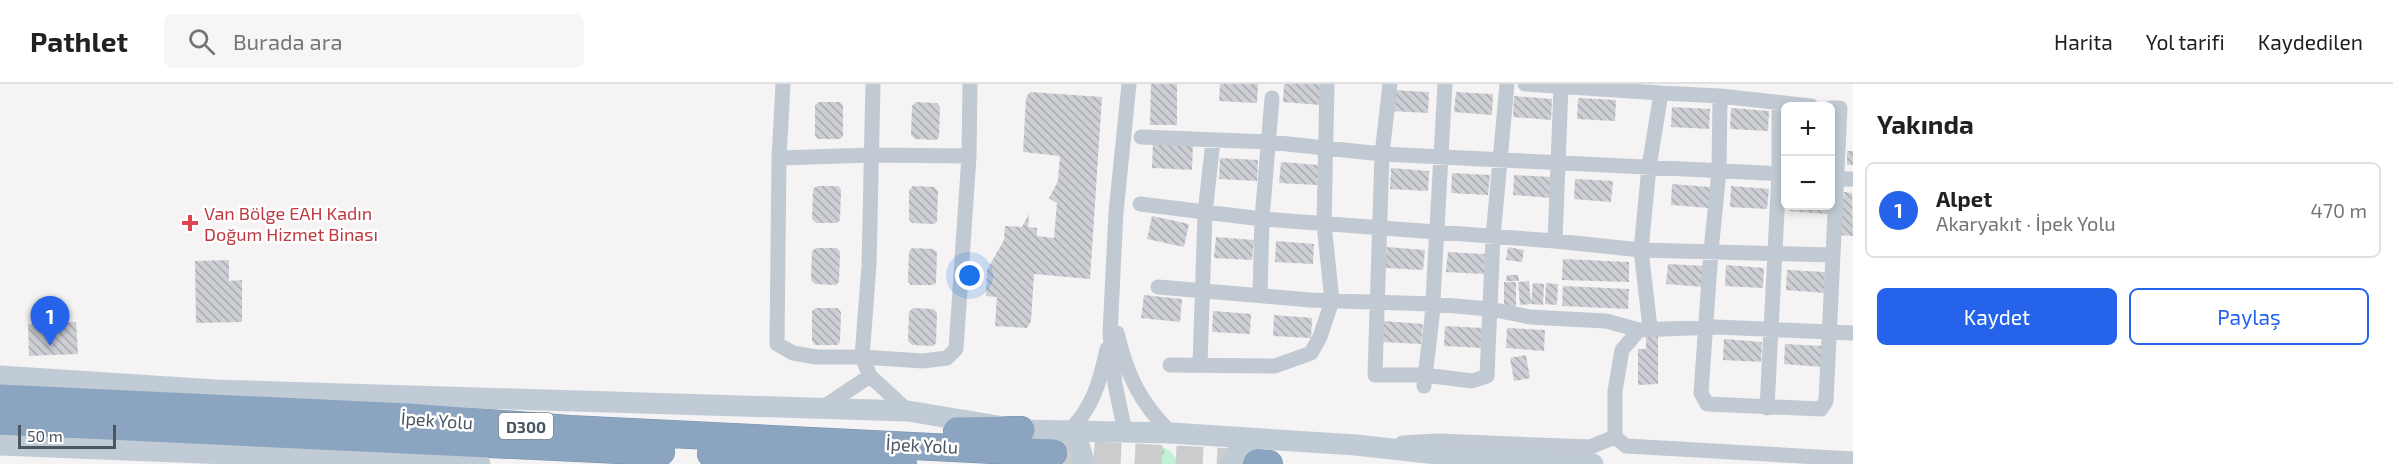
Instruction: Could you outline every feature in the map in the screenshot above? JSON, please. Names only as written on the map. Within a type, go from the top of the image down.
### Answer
[{"type":"highway","name":"İpek Yolu","points":[[0,398],[408,417],[570,429],[1053,453]]},
{"type":"highway","points":[[408,417],[943,431],[1022,430]]},
{"type":"highway","name":"İpek Yolu","points":[[0,421],[903,464]]},
{"type":"highway","points":[[1254,452],[1269,464]]},
{"type":"street","points":[[783,84],[777,344],[793,353],[816,357],[923,361],[947,358],[956,349],[969,156],[970,84]]},
{"type":"street","points":[[873,84],[869,265],[862,357],[870,376],[908,411]]},
{"type":"street","points":[[1125,432],[1115,384],[1110,334],[1116,212],[1129,84]]},
{"type":"street","points":[[1170,365],[1275,366],[1311,353],[1320,337],[1332,301],[1324,224],[1327,84]]},
{"type":"street","points":[[1390,84],[1382,154],[1375,375],[1424,381],[1472,381],[1487,376],[1498,160],[1507,84]]},
{"type":"street","points":[[1424,381],[1432,304],[1445,84]]},
{"type":"street","points":[[1525,84],[1720,96],[1779,105],[1781,156]]},
{"type":"street","points":[[1555,241],[1561,87]]},
{"type":"street","points":[[1615,437],[1615,392],[1622,350],[1644,329],[1641,250],[1649,167],[1661,93]]},
{"type":"street","points":[[1720,96],[1719,171],[1701,393],[1707,404],[1821,409],[1826,401],[1832,210]]},
{"type":"street","points":[[1260,295],[1262,219],[1272,98]]},
{"type":"street","points":[[1835,108],[1840,108],[1835,158]]},
{"type":"street","points":[[1141,137],[1269,142],[1382,154],[1557,164],[1781,173]]},
{"type":"street","points":[[1200,365],[1205,213],[1213,141]]},
{"type":"street","points":[[780,158],[872,155],[969,156]]},
{"type":"street","points":[[1835,178],[1853,179]]},
{"type":"street","points":[[1767,408],[1773,252],[1781,182]]},
{"type":"street","points":[[1140,204],[1262,219],[1555,241],[1641,250],[1831,255]]},
{"type":"street","points":[[1158,287],[1332,301],[1378,300],[1490,309],[1530,317],[1606,321],[1644,329],[1771,328],[1853,333]]},
{"type":"street","points":[[1111,306],[1120,346],[1137,392],[1155,417],[1171,433]]},
{"type":"street","points":[[1069,431],[1088,410],[1095,395],[1110,334]]},
{"type":"street","points":[[0,376],[238,391],[908,411],[1022,430],[1171,433],[1254,452]]},
{"type":"street","points":[[822,408],[870,376]]},
{"type":"street","points":[[1069,431],[1083,453],[1085,464]]},
{"type":"street","points":[[1230,464],[1238,451],[1438,441],[1590,447],[1615,437]]},
{"type":"street","points":[[1615,437],[1626,446],[1853,459]]},
{"type":"street","points":[[0,445],[83,456],[480,464]]},
{"type":"street","points":[[1356,445],[1464,457],[1593,464]]},
{"type":"green space","points":[[1158,445],[1171,451],[1179,464],[1134,464],[1142,450]]},
{"type":"building","points":[[1151,84],[1177,84],[1177,125],[1150,125]]},
{"type":"building","points":[[1220,84],[1258,84],[1257,103],[1219,101]]},
{"type":"building","points":[[1284,84],[1322,84],[1321,105],[1283,102]]},
{"type":"building","points":[[1391,90],[1429,92],[1428,113],[1390,111]]},
{"type":"building","points":[[1030,92],[1102,97],[1090,279],[1034,274],[1031,321],[1027,328],[995,326],[997,297],[986,296],[987,270],[1004,240],[1005,226],[1022,227],[1029,214],[1028,227],[1037,228],[1037,236],[1054,238],[1057,203],[1049,198],[1058,181],[1060,156],[1023,152],[1026,98]]},
{"type":"building","points":[[1456,92],[1493,94],[1492,115],[1454,112]]},
{"type":"building","points":[[1514,96],[1552,99],[1551,120],[1513,117]]},
{"type":"building","points":[[1578,98],[1616,100],[1615,121],[1577,119]]},
{"type":"building","points":[[819,102],[840,102],[843,106],[843,136],[840,139],[818,139],[815,135],[815,105]]},
{"type":"building","points":[[916,102],[937,103],[940,107],[939,137],[936,140],[915,139],[911,135],[912,106]]},
{"type":"building","points":[[1672,107],[1710,109],[1709,129],[1671,127]]},
{"type":"building","points":[[1731,108],[1769,111],[1768,131],[1730,129]]},
{"type":"building","points":[[1153,142],[1193,144],[1192,170],[1152,168]]},
{"type":"building","points":[[1847,151],[1853,151],[1853,165],[1847,165]]},
{"type":"building","points":[[1220,158],[1258,160],[1257,181],[1219,179]]},
{"type":"building","points":[[1281,162],[1319,165],[1317,185],[1279,183]]},
{"type":"building","points":[[1391,168],[1429,171],[1428,191],[1390,189]]},
{"type":"building","points":[[1452,173],[1490,175],[1488,195],[1451,193]]},
{"type":"building","points":[[1514,175],[1552,177],[1551,198],[1513,195]]},
{"type":"building","points":[[1575,179],[1613,181],[1611,202],[1574,199]]},
{"type":"building","points":[[1672,184],[1710,187],[1709,208],[1671,205]]},
{"type":"building","points":[[817,186],[838,186],[841,190],[840,220],[837,223],[816,223],[812,219],[813,189]]},
{"type":"building","points":[[913,186],[934,187],[938,191],[937,221],[934,224],[912,223],[909,219],[909,190]]},
{"type":"building","points":[[1731,186],[1769,189],[1767,209],[1730,207]]},
{"type":"building","points":[[1844,192],[1852,193],[1853,236],[1839,235]]},
{"type":"building","points":[[1790,210],[1828,210],[1828,214]]},
{"type":"building","points":[[1152,216],[1189,224],[1184,247],[1147,239]]},
{"type":"building","points":[[1216,237],[1254,240],[1252,260],[1214,258]]},
{"type":"building","points":[[1276,241],[1314,244],[1313,264],[1275,262]]},
{"type":"building","points":[[1387,247],[1425,250],[1423,270],[1385,268]]},
{"type":"building","points":[[1508,247],[1524,250],[1522,262],[1506,260]]},
{"type":"building","points":[[816,248],[837,248],[840,252],[839,282],[836,285],[815,284],[811,280],[812,251]]},
{"type":"building","points":[[912,248],[933,249],[937,252],[936,283],[933,285],[911,285],[908,281],[909,252]]},
{"type":"building","points":[[1448,252],[1485,254],[1484,274],[1446,272]]},
{"type":"building","points":[[1563,259],[1629,262],[1629,282],[1562,280]]},
{"type":"building","points":[[229,260],[229,281],[242,280],[242,322],[196,323],[195,261]]},
{"type":"building","points":[[1668,264],[1705,266],[1704,287],[1666,284]]},
{"type":"building","points":[[1726,265],[1764,268],[1763,288],[1725,286]]},
{"type":"building","points":[[1787,270],[1825,272],[1824,293],[1786,290]]},
{"type":"building","points":[[1507,275],[1518,275],[1519,281],[1506,281]]},
{"type":"building","points":[[1529,281],[1531,304],[1520,305],[1518,282]]},
{"type":"building","points":[[1504,282],[1516,282],[1516,306],[1504,306]]},
{"type":"building","points":[[1533,283],[1544,284],[1543,305],[1531,304]]},
{"type":"building","points":[[1546,283],[1558,284],[1557,305],[1545,304]]},
{"type":"building","points":[[1563,286],[1629,289],[1628,309],[1562,306]]},
{"type":"building","points":[[1144,295],[1182,299],[1180,322],[1141,318]]},
{"type":"building","points":[[816,308],[837,308],[841,312],[840,342],[837,345],[815,345],[812,341],[812,311]]},
{"type":"building","points":[[913,308],[934,309],[937,313],[936,343],[933,346],[912,345],[908,341],[909,312]]},
{"type":"building","points":[[1213,311],[1251,314],[1250,334],[1212,332]]},
{"type":"building","points":[[1274,315],[1312,318],[1311,338],[1273,336]]},
{"type":"building","points":[[1384,321],[1423,324],[1421,344],[1383,342]]},
{"type":"building","points":[[76,322],[78,354],[29,356],[28,324]]},
{"type":"building","points":[[1445,326],[1483,328],[1482,348],[1444,346]]},
{"type":"building","points":[[1507,328],[1545,330],[1544,351],[1506,348]]},
{"type":"building","points":[[1646,333],[1658,333],[1658,384],[1638,385],[1638,349],[1646,349]]},
{"type":"building","points":[[1724,339],[1762,342],[1761,362],[1723,360]]},
{"type":"building","points":[[1785,344],[1823,346],[1822,367],[1784,364]]},
{"type":"building","points":[[1526,355],[1530,378],[1514,381],[1510,358]]},
{"type":"tunnel","points":[[1053,453],[1255,463]]},
{"type":"place","name":"Van Bölge EAH Kadın Doğum Hizmet Binası","points":[[190,223]]},
{"type":"place","name":"Alpet","points":[[50,346]]}]
